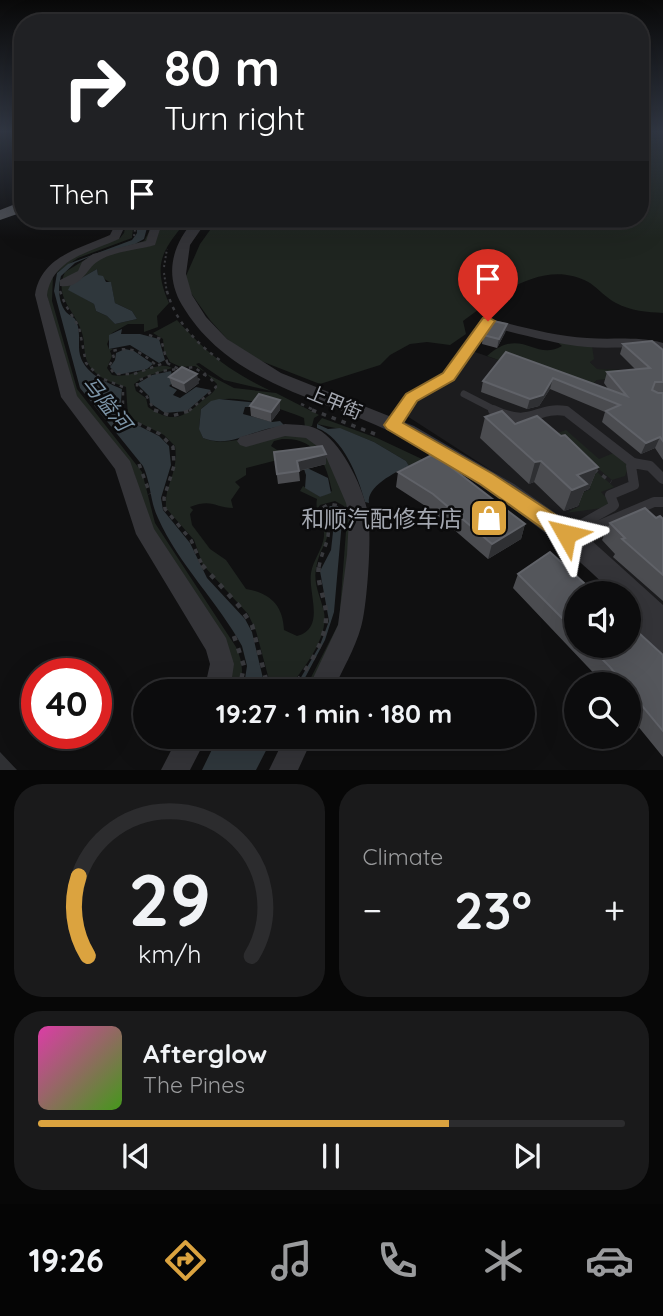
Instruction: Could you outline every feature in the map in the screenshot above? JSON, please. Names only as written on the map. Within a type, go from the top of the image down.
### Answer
[{"type":"street","points":[[119,228],[115,237],[69,256],[52,269],[43,282],[41,295],[69,397],[129,477],[138,518],[146,534],[217,646],[222,664],[219,679]]},
{"type":"street","points":[[62,283],[83,273],[86,264],[97,256],[151,243],[155,228]]},
{"type":"street","name":"上甲街","points":[[191,228],[180,239],[173,256],[172,274],[185,312],[209,340],[236,362],[280,386],[344,416],[388,432],[459,470],[550,533],[601,581]]},
{"type":"street","name":"上甲街","points":[[193,228],[185,239],[178,265],[182,290],[192,311],[231,350],[259,368],[342,407],[393,425],[486,479],[569,536],[663,625]]},
{"type":"street","points":[[393,425],[412,397],[449,377],[486,321],[564,340],[589,343],[644,342],[663,347]]},
{"type":"street","points":[[246,442],[285,430],[311,433],[327,445],[335,457],[356,503],[359,518],[358,555],[350,626],[318,679]]},
{"type":"street","points":[[641,620],[663,643]]},
{"type":"street","points":[[175,770],[186,749]]},
{"type":"street","points":[[283,770],[293,749]]},
{"type":"lane","points":[[464,394],[515,418],[529,418],[552,410],[566,411],[633,463],[650,466],[663,479]]},
{"type":"lane","points":[[569,536],[614,505],[609,496],[635,485],[631,466],[633,463]]},
{"type":"lane","points":[[569,536],[642,513],[663,502]]},
{"type":"path","points":[[129,241],[135,234],[135,228]]},
{"type":"path","points":[[62,283],[64,305],[76,319],[82,335],[80,344],[87,366],[106,382],[123,387],[123,412],[126,418],[160,434],[173,447],[174,466],[164,498],[165,509],[191,540],[204,569],[239,606],[252,625],[266,679]]},
{"type":"path","points":[[149,335],[161,339],[162,350],[168,360],[164,363]]},
{"type":"path","points":[[156,365],[136,349],[128,347],[112,351],[114,358],[109,366],[118,376],[144,372],[164,363],[171,363],[179,369]]},
{"type":"path","points":[[194,367],[205,373],[215,384],[212,392],[188,413],[172,416],[162,415],[151,407],[148,397],[140,392],[136,383],[157,373],[179,369],[194,367]]},
{"type":"path","points":[[197,381],[205,373]]},
{"type":"path","points":[[137,462],[147,479],[152,506]]},
{"type":"path","points":[[585,472],[598,470],[621,491]]},
{"type":"path","points":[[297,679],[318,646],[327,616],[317,571],[331,539],[321,509],[329,504],[337,504],[344,514]]},
{"type":"path","points":[[230,629],[243,656],[243,679]]},
{"type":"path","points":[[316,679],[329,637]]},
{"type":"shaded area","points":[[649,168],[663,168],[663,313],[622,306],[590,283],[573,276],[556,274],[539,277],[506,291],[463,321],[466,334],[450,345],[427,342],[410,344],[390,355],[380,365],[320,384],[248,356],[210,320],[188,289],[186,276],[200,244],[212,228],[649,228]]},
{"type":"shaded area","points":[[125,228],[133,228],[132,238],[78,258],[53,275],[52,301],[77,389],[142,472],[155,523],[236,647],[242,669],[241,679],[222,679],[149,526],[128,461],[77,398],[65,369],[45,287],[52,273],[79,254],[120,238]]},
{"type":"shaded area","points":[[149,228],[153,228],[148,244],[96,256],[86,264],[81,273],[63,283],[83,274],[88,264],[99,257],[151,244],[156,228],[181,228],[163,257],[161,277],[169,303],[157,316],[158,327],[144,332],[144,324],[128,324],[112,333],[107,344],[109,349],[113,349],[110,351],[112,356],[107,368],[112,375],[128,375],[160,366],[172,368],[144,377],[134,384],[136,391],[146,398],[148,407],[164,416],[183,415],[215,389],[217,384],[207,374],[234,388],[276,393],[319,415],[314,418],[312,426],[305,428],[304,418],[281,409],[252,401],[223,399],[211,402],[201,409],[199,428],[203,438],[221,442],[250,438],[242,442],[245,444],[287,434],[311,438],[323,446],[348,497],[352,543],[345,622],[318,679],[310,679],[339,623],[347,518],[344,506],[335,501],[318,508],[327,534],[315,575],[324,612],[318,643],[295,679],[269,679],[256,631],[248,614],[203,565],[194,540],[166,508],[167,492],[175,464],[175,446],[164,435],[128,417],[126,387],[96,373],[87,360],[79,325],[64,297],[62,281],[65,272],[91,256],[144,241]],"holes":[[[97,269],[98,275],[111,283],[115,303],[132,311],[137,319],[115,324],[96,311],[94,304],[69,290],[71,284]],[[294,439],[318,453],[323,461],[332,491],[320,497],[303,486],[300,491],[317,499],[324,536],[311,573],[314,609],[311,626],[297,636],[284,630],[281,614],[274,602],[262,594],[246,589],[226,560],[210,549],[192,525],[190,514],[193,510],[190,507],[209,503],[233,508],[231,500],[240,487],[235,482],[246,475],[246,468],[289,457],[291,453],[287,450],[277,450],[271,446],[274,441]]]},
{"type":"shaded area","points":[[177,320],[220,361],[271,391],[224,380],[199,363],[196,364],[205,372],[195,366],[181,367],[170,362],[164,351],[163,339],[153,333]]},
{"type":"shaded area","points":[[556,341],[592,346],[594,359],[590,362],[597,369],[646,371],[652,377],[597,380],[593,384],[599,395],[487,356],[499,347],[519,343],[552,350],[562,346]]},
{"type":"shaded area","points":[[592,346],[663,346],[663,611],[641,593],[641,581],[627,581],[506,480],[407,416],[409,407],[472,351],[598,394],[593,384],[597,380],[651,377],[646,371],[596,369],[590,362]]},
{"type":"shaded area","points":[[322,418],[377,438],[424,460],[409,466],[406,461],[374,442],[344,430],[317,424]]},
{"type":"shaded area","points":[[566,430],[599,459],[616,452],[627,466],[625,476],[612,480],[595,466],[547,437]]},
{"type":"shaded area","points":[[559,457],[597,472],[614,487],[601,492],[611,503],[602,508],[566,513],[580,506],[571,497],[591,489]]},
{"type":"water","name":"马隘河","points":[[137,228],[147,228],[144,239],[135,244],[75,263],[61,276],[60,299],[63,308],[77,322],[80,354],[87,368],[122,389],[120,413],[123,418],[159,436],[169,446],[171,465],[161,498],[163,510],[190,543],[207,578],[245,619],[252,632],[263,679],[245,679],[247,666],[242,646],[167,535],[155,512],[143,466],[80,388],[54,291],[57,273],[68,264],[132,240],[137,233]]},
{"type":"water","points":[[97,269],[98,275],[103,276],[106,282],[111,282],[115,303],[132,311],[137,319],[115,324],[96,311],[94,304],[68,290],[71,284]]},
{"type":"water","points":[[122,329],[121,334],[140,334],[159,339],[165,360],[159,363],[130,345],[109,349],[109,335]]},
{"type":"water","points":[[125,349],[134,351],[153,364],[147,369],[117,375],[110,367],[116,353]]},
{"type":"water","points":[[171,371],[172,376],[178,378],[169,386],[177,390],[173,395],[180,398],[196,387],[211,390],[187,411],[165,413],[150,403],[149,396],[137,384],[152,375]]},
{"type":"water","points":[[219,399],[258,403],[255,407],[245,407],[243,414],[272,422],[280,421],[286,427],[275,427],[225,441],[203,438],[199,429],[201,409],[211,401]]},
{"type":"water","points":[[317,424],[328,429],[340,428],[374,442],[406,461],[409,466],[383,481],[372,491],[369,503],[365,502],[342,449],[317,428]]},
{"type":"water","points":[[303,466],[328,478],[331,493],[320,497],[305,488],[306,475]]},
{"type":"water","points":[[330,506],[338,506],[342,521],[334,612],[325,640],[304,679],[300,679],[320,645],[329,621],[320,571],[331,550],[333,532],[325,511]]},
{"type":"water","points":[[212,749],[267,749],[256,770],[202,770]]},
{"type":"building","points":[[493,321],[507,324],[499,339],[483,335]]},
{"type":"building","points":[[652,341],[663,350],[663,382],[655,382],[652,390],[663,393],[663,441],[660,437],[646,443],[606,411],[620,405],[553,378],[543,395],[530,399],[483,381],[506,352],[627,396],[607,372],[650,368],[623,344]]},
{"type":"building","points":[[182,367],[197,374],[184,383],[169,377]]},
{"type":"building","points":[[259,394],[280,400],[271,412],[250,406]]},
{"type":"building","points":[[502,411],[515,424],[537,416],[561,436],[565,435],[598,467],[577,475],[587,484],[572,490],[541,461],[535,462],[485,417]]},
{"type":"building","points":[[322,446],[326,454],[297,461],[299,471],[277,474],[274,452]]},
{"type":"building","points":[[434,454],[525,524],[492,544],[433,494],[398,472]]},
{"type":"building","points":[[645,508],[656,518],[660,516],[663,519],[663,575],[622,539],[625,538],[610,523]]},
{"type":"building","points":[[550,552],[582,581],[564,581],[564,620],[518,574]]},
{"type":"building","points":[[641,635],[663,655],[663,731],[641,705],[641,672],[614,672],[601,658],[641,658]]},
{"type":"place","name":"和顺汽配修车店","points":[[489,518]]},
{"type":"route","points":[[488,321],[449,377],[412,397],[393,425],[448,455],[522,502],[566,534]]}]
